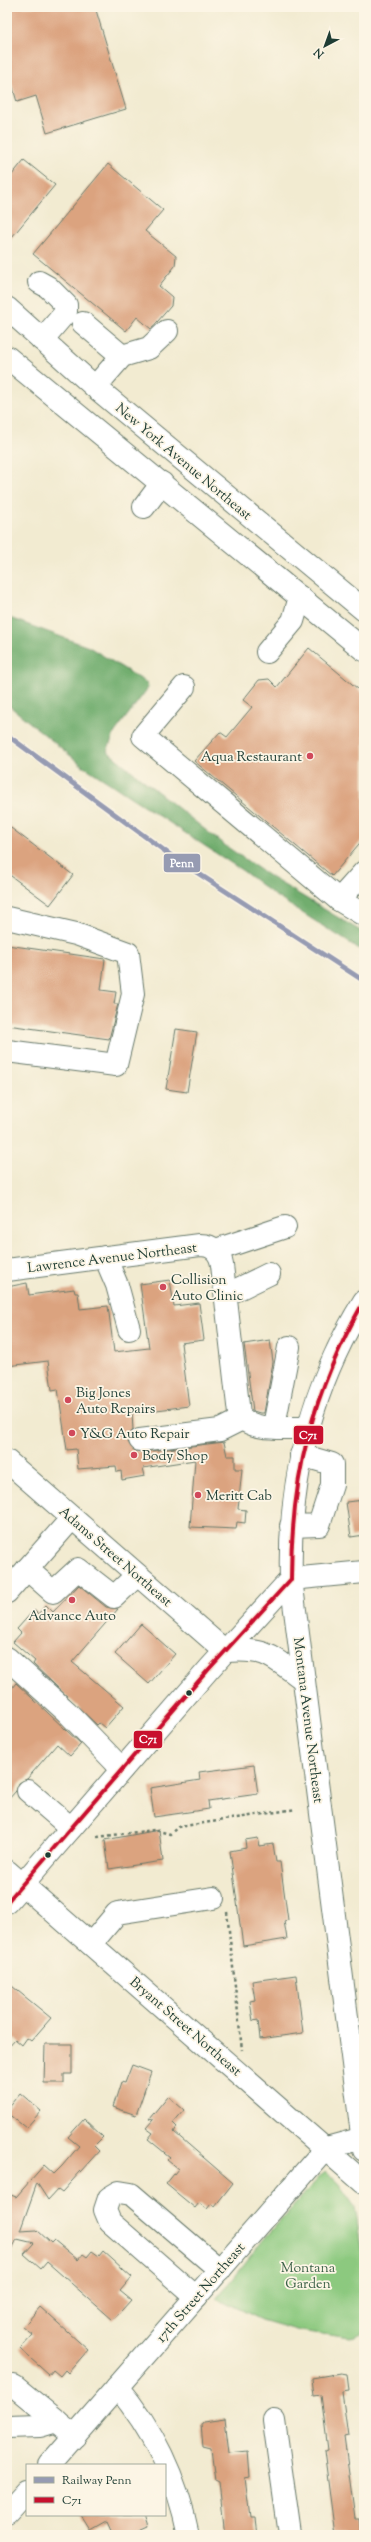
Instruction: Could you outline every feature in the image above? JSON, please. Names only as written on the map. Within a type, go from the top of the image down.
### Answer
[{"type":"main road","points":[[39,282],[48,287],[66,304],[66,312],[42,340]]},
{"type":"main road","name":"New York Avenue Northeast","points":[[10,316],[42,340],[94,387],[364,610]]},
{"type":"main road","points":[[83,323],[122,356]]},
{"type":"main road","points":[[94,387],[122,356],[149,348],[167,331]]},
{"type":"main road","points":[[7,357],[364,650]]},
{"type":"main road","points":[[144,507],[181,459]]},
{"type":"main road","points":[[267,652],[293,620],[303,600],[327,579]]},
{"type":"main road","points":[[184,687],[143,736],[339,900],[364,916]]},
{"type":"main road","points":[[339,900],[364,872]]},
{"type":"main road","points":[[7,918],[76,934],[128,953],[133,994],[116,1065],[7,1051]]},
{"type":"main road","points":[[285,1226],[216,1250],[221,1257],[239,1414],[242,1419],[252,1425],[307,1428]]},
{"type":"main road","name":"Lawrence Avenue Northeast","points":[[7,1270],[200,1245],[211,1247],[216,1250]]},
{"type":"main road","points":[[105,1257],[117,1286],[128,1329]]},
{"type":"main road","points":[[226,1295],[269,1274]]},
{"type":"main road","name":"Montana Avenue Northeast","points":[[363,2144],[291,1579],[291,1526],[301,1455],[307,1428],[331,1363],[364,1301]]},
{"type":"main road","points":[[274,1426],[289,1347]]},
{"type":"main road","points":[[140,1440],[220,1430],[242,1419]]},
{"type":"main road","points":[[291,1526],[319,1525],[332,1485],[332,1464],[301,1455]]},
{"type":"main road","name":"Adams Street Northeast","points":[[7,1461],[225,1651]]},
{"type":"main road","points":[[7,1592],[72,1518]]},
{"type":"main road","points":[[27,1569],[53,1592],[78,1569],[114,1597],[137,1575]]},
{"type":"main road","points":[[7,1902],[15,1878],[71,1828],[225,1651],[291,1579],[364,1572]]},
{"type":"main road","points":[[225,1651],[259,1650],[272,1656],[304,1680]]},
{"type":"main road","points":[[7,1658],[67,1712],[122,1769]]},
{"type":"main road","points":[[28,1791],[71,1828]]},
{"type":"main road","name":"Bryant Street Northeast","points":[[15,1878],[326,2148],[364,2183]]},
{"type":"main road","points":[[91,1944],[117,1913],[213,1898]]},
{"type":"main road","points":[[326,2148],[363,2144]]},
{"type":"main road","name":"17th Street Northeast","points":[[50,2464],[326,2148]]},
{"type":"main road","points":[[196,2297],[110,2222],[105,2210],[109,2198],[119,2192],[131,2194],[220,2270]]},
{"type":"main road","points":[[7,2387],[14,2386],[75,2436]]},
{"type":"main road","points":[[117,2387],[141,2418],[160,2451],[165,2464]]},
{"type":"main road","points":[[7,2427],[40,2426],[57,2421]]},
{"type":"main road","points":[[274,2421],[290,2535]]},
{"type":"main road","points":[[166,2466],[178,2496],[188,2535]]},
{"type":"main road","points":[[7,2513],[26,2491]]},
{"type":"path","points":[[96,1837],[154,1830],[170,1834],[178,1827],[296,1809]]},
{"type":"path","points":[[213,1898],[225,1896],[243,2057]]},
{"type":"green space","points":[[7,617],[89,647],[147,683],[148,688],[115,732],[107,751],[223,844],[272,878],[364,933],[364,952],[277,897],[243,871],[82,765],[7,704]]},
{"type":"green space","name":"Montana Garden","points":[[325,2171],[338,2183],[355,2207],[364,2267],[364,2331],[351,2338],[300,2331],[262,2320],[217,2298],[264,2239]]},
{"type":"building","points":[[7,7],[95,7],[126,109],[47,133],[36,96],[17,102],[7,67]]},
{"type":"building","points":[[24,160],[55,185],[7,243],[7,181]]},
{"type":"building","points":[[108,164],[163,210],[145,231],[176,256],[175,266],[159,286],[172,297],[171,306],[151,329],[137,317],[126,331],[33,254]]},
{"type":"building","points":[[309,648],[364,694],[364,838],[332,876],[194,761],[220,732],[227,737],[252,707],[243,700],[259,680],[269,679],[277,687]]},
{"type":"building","points":[[7,825],[73,875],[50,905],[7,873]]},
{"type":"building","points":[[7,945],[105,959],[101,990],[116,992],[114,1004],[118,1004],[109,1039],[7,1025]]},
{"type":"building","points":[[176,1029],[197,1032],[187,1092],[166,1089]]},
{"type":"building","points":[[170,1280],[174,1306],[199,1303],[204,1340],[181,1343],[189,1406],[132,1413],[133,1430],[129,1435],[128,1442],[135,1451],[142,1452],[224,1442],[227,1456],[235,1456],[235,1469],[242,1469],[238,1509],[246,1510],[245,1523],[237,1522],[236,1529],[190,1527],[195,1460],[143,1468],[145,1476],[122,1480],[121,1471],[117,1472],[116,1466],[78,1469],[76,1449],[67,1450],[58,1389],[52,1390],[48,1361],[7,1366],[7,1287],[27,1283],[29,1295],[74,1289],[75,1293],[78,1293],[80,1309],[108,1306],[114,1352],[149,1348],[140,1284]]},
{"type":"building","points":[[270,1340],[273,1362],[264,1413],[260,1413],[253,1411],[244,1344]]},
{"type":"building","points":[[364,1500],[364,1535],[351,1537],[346,1502]]},
{"type":"building","points":[[79,1585],[106,1607],[118,1609],[72,1662],[124,1706],[105,1728],[99,1723],[97,1725],[33,1664],[35,1661],[13,1642],[21,1633],[17,1629],[34,1610],[38,1614],[46,1605],[53,1612]]},
{"type":"building","points":[[141,1624],[175,1654],[149,1684],[115,1654]]},
{"type":"building","points":[[16,1683],[81,1744],[70,1756],[57,1744],[27,1779],[19,1783],[16,1791],[7,1801],[7,1694]]},
{"type":"building","points":[[254,1765],[258,1794],[208,1801],[209,1809],[154,1817],[150,1788],[200,1780],[199,1772]]},
{"type":"building","points":[[159,1830],[163,1861],[109,1869],[105,1840]]},
{"type":"building","points":[[258,1838],[260,1846],[273,1844],[276,1862],[280,1862],[288,1920],[284,1921],[287,1939],[243,1946],[230,1851],[246,1848],[245,1840]]},
{"type":"building","points":[[296,1975],[303,2033],[260,2039],[258,2020],[253,2021],[250,2001],[255,2000],[252,1981]]},
{"type":"building","points":[[7,1982],[51,2018],[31,2041],[27,2038],[22,2045],[15,2039],[7,2048]]},
{"type":"building","points":[[45,2044],[72,2044],[72,2074],[64,2074],[64,2083],[44,2083]]},
{"type":"building","points":[[132,2065],[151,2072],[136,2115],[113,2107],[121,2082],[125,2083]]},
{"type":"building","points":[[20,2093],[41,2111],[26,2128],[7,2113],[7,2109]]},
{"type":"building","points":[[168,2096],[184,2110],[173,2123],[177,2127],[174,2132],[233,2183],[215,2206],[211,2204],[207,2209],[199,2203],[195,2208],[166,2184],[178,2169],[167,2160],[170,2157],[148,2139],[153,2133],[146,2128],[153,2120],[149,2119]]},
{"type":"building","points":[[84,2119],[103,2137],[94,2146],[99,2151],[62,2192],[58,2189],[48,2200],[37,2183],[20,2231],[37,2230],[51,2243],[54,2240],[78,2260],[83,2254],[87,2257],[92,2251],[99,2256],[103,2251],[132,2277],[120,2291],[131,2300],[113,2320],[47,2262],[41,2269],[24,2254],[34,2243],[17,2239],[7,2260],[7,2207],[11,2195],[16,2197],[44,2165],[54,2174],[62,2166],[79,2146],[68,2137]]},
{"type":"building","points":[[40,2307],[88,2350],[68,2373],[65,2370],[60,2376],[53,2370],[49,2375],[20,2349],[33,2335],[23,2327]]},
{"type":"building","points":[[341,2373],[347,2374],[349,2391],[342,2392],[348,2436],[344,2437],[355,2519],[359,2519],[361,2535],[335,2535],[324,2451],[328,2450],[321,2395],[314,2396],[312,2378]]},
{"type":"building","points":[[225,2419],[229,2453],[248,2451],[250,2477],[245,2478],[250,2518],[254,2518],[256,2535],[225,2535],[219,2482],[215,2480],[211,2448],[203,2446],[201,2425],[203,2422]]},
{"type":"building","points":[[82,2516],[145,2516],[149,2527],[131,2535],[113,2535],[107,2522],[91,2531]]},
{"type":"rail line","name":"Penn","points":[[7,735],[173,857],[364,981]]},
{"type":"transit line","name":"C71","points":[[291,1579],[295,1504],[308,1435],[318,1401],[331,1368],[364,1301]]},
{"type":"transit line","name":"C71","points":[[7,1902],[209,1669],[291,1579]]},
{"type":"place","name":"Aqua Restaurant","points":[[310,756]]},
{"type":"place","name":"Collision Auto Clinic","points":[[163,1287]]},
{"type":"place","name":"Big Jones Auto Repairs","points":[[68,1400]]},
{"type":"place","name":"Y&G Auto Repair","points":[[72,1433]]},
{"type":"place","name":"Body Shop","points":[[134,1455]]},
{"type":"place","name":"Meritt Cab","points":[[198,1495]]},
{"type":"place","name":"Advance Auto","points":[[72,1600]]}]
